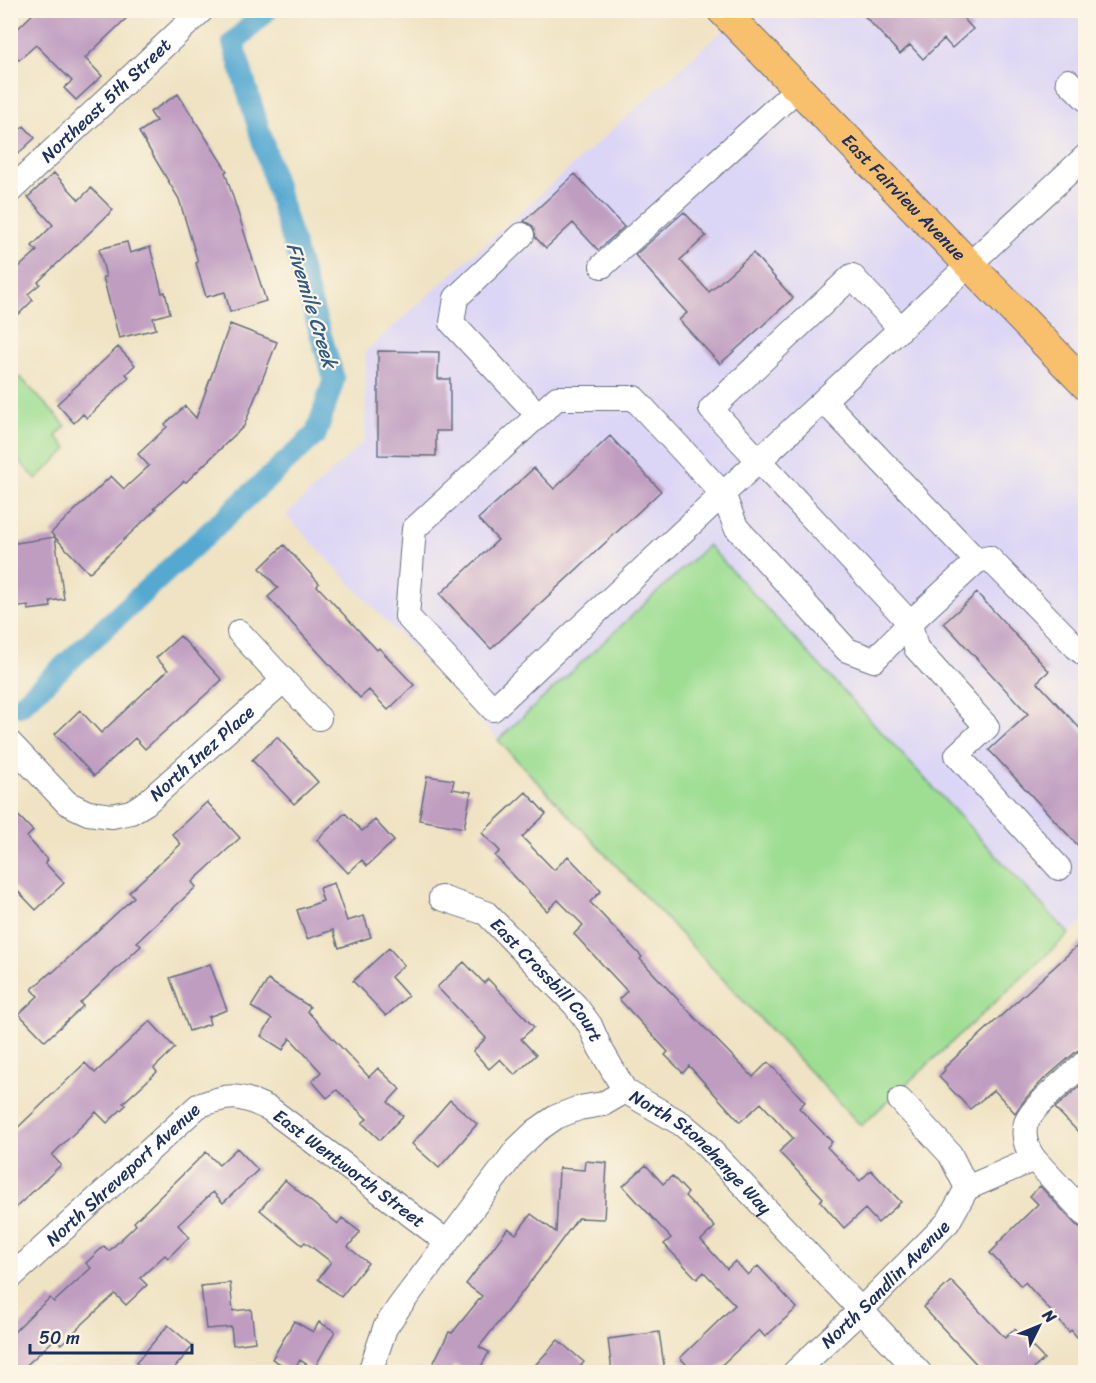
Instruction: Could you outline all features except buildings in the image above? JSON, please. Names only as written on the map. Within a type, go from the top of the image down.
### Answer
[{"type":"main road","name":"East Fairview Avenue","points":[[722,10],[1086,385]]},
{"type":"street","name":"Northeast 5th Street","points":[[10,191],[202,10]]},
{"type":"street","points":[[1068,81],[1086,99]]},
{"type":"street","points":[[602,266],[797,88]]},
{"type":"street","points":[[1086,156],[969,266],[723,494],[493,709],[407,616],[414,529],[557,398],[634,398],[723,494],[736,527],[847,650],[874,660],[977,561],[989,558],[1078,650],[1086,655]]},
{"type":"street","points":[[522,235],[456,298],[452,324],[538,415]]},
{"type":"street","points":[[901,329],[852,276],[711,408],[910,623],[916,648],[987,727],[957,755],[1059,868]]},
{"type":"street","points":[[824,401],[977,561]]},
{"type":"street","points":[[239,632],[320,718]]},
{"type":"street","name":"North Inez Place","points":[[10,743],[67,803],[88,813],[112,816],[131,812],[146,803],[284,680]]},
{"type":"street","name":"East Crossbill Court","points":[[441,898],[486,913],[503,929],[590,1025],[600,1048],[625,1091]]},
{"type":"street","points":[[1086,1062],[1034,1110],[1026,1124],[1025,1137],[1027,1149],[1034,1159],[1086,1215]]},
{"type":"street","name":"North Stonehenge Way","points":[[370,1372],[386,1328],[399,1307],[517,1149],[536,1131],[556,1117],[579,1108],[603,1104],[625,1091],[682,1124],[701,1140],[919,1372]]},
{"type":"street","name":"North Shreveport Avenue","points":[[10,1278],[198,1106],[222,1097],[247,1098]]},
{"type":"street","name":"East Wentworth Street","points":[[247,1098],[270,1109],[447,1242]]},
{"type":"street","points":[[900,1100],[950,1154],[967,1188],[1034,1159]]},
{"type":"street","name":"North Sandlin Avenue","points":[[795,1372],[861,1310],[948,1222],[967,1188]]},
{"type":"shaded area","points":[[744,11],[1085,11],[1086,918],[1069,934],[708,546],[498,740],[286,515],[365,440],[366,351]]},
{"type":"green space","points":[[20,377],[66,426],[56,436],[68,449],[36,479],[11,452],[11,385]]},
{"type":"green space","points":[[708,545],[1069,934],[861,1126],[498,740]]},
{"type":"waterway","name":"Fivemile Creek","points":[[20,706],[316,434],[334,379],[233,43],[267,10]]}]
